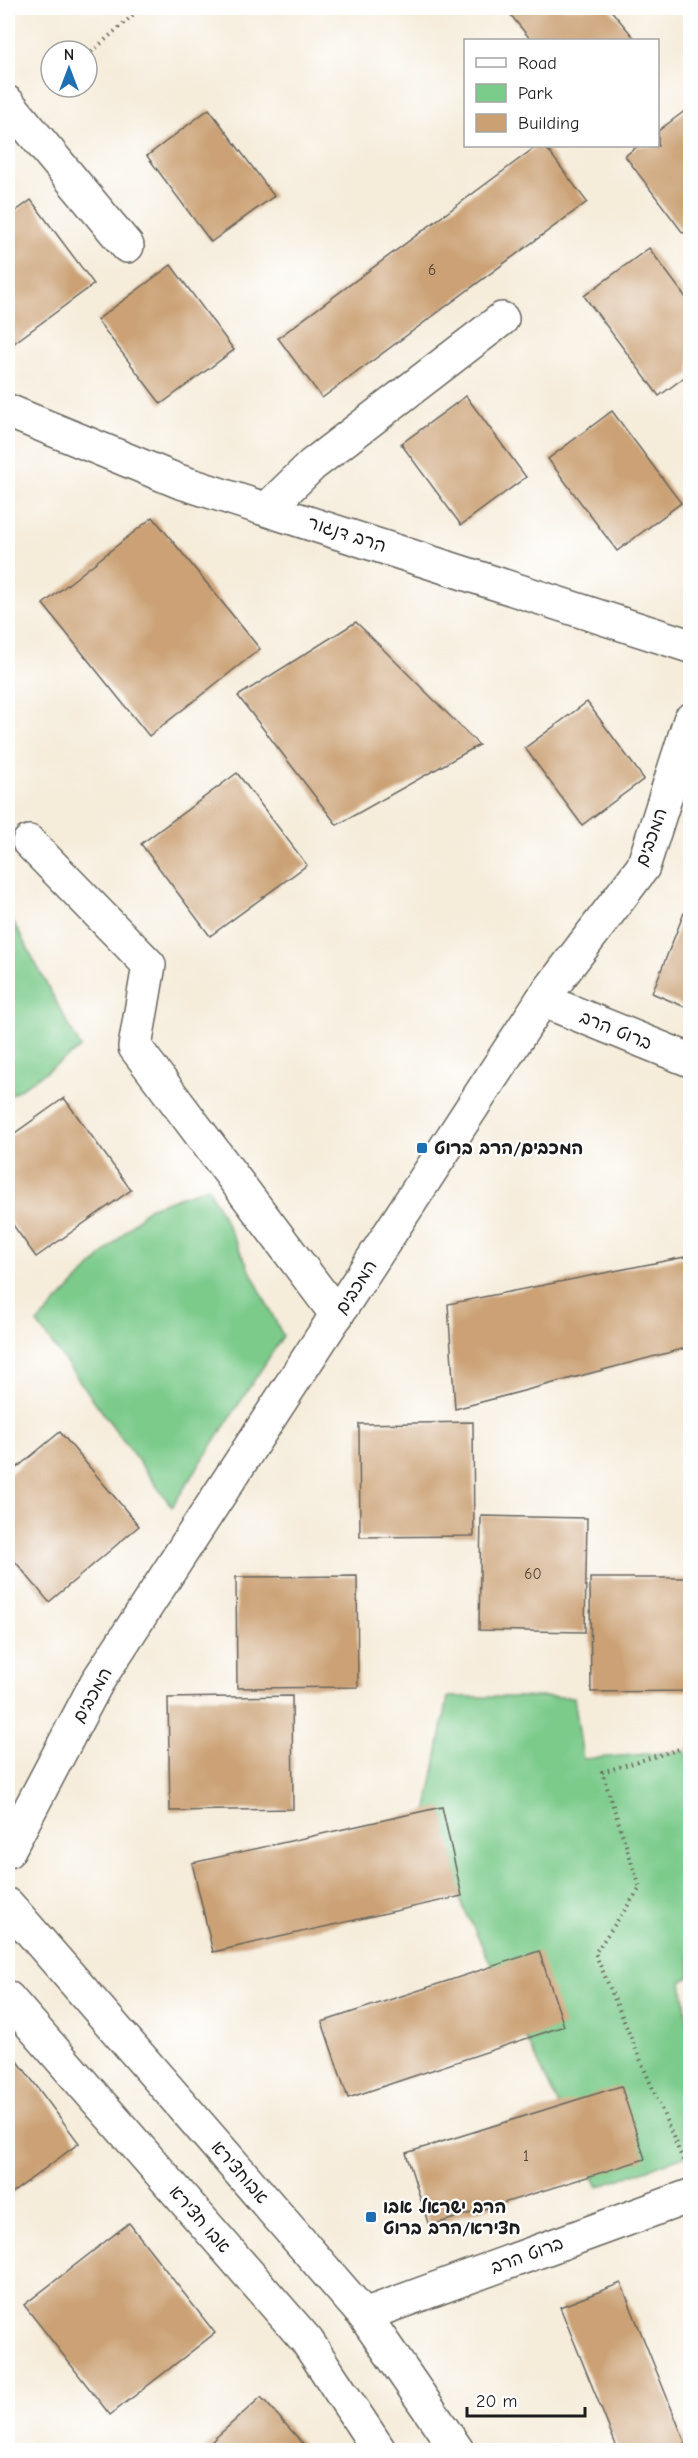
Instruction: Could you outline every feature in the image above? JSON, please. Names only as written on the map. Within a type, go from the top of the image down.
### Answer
[{"type":"street","points":[[8,103],[127,246]]},
{"type":"street","points":[[268,508],[312,465],[502,319]]},
{"type":"street","name":"הרב דנגור","points":[[8,411],[178,481],[268,508],[690,646]]},
{"type":"street","name":"המכבים","points":[[8,1851],[97,1682],[542,1000],[643,867],[690,720]]},
{"type":"street","points":[[29,842],[149,965],[135,1047],[337,1315]]},
{"type":"street","name":"ברוט הרב","points":[[542,1000],[690,1060]]},
{"type":"street","name":"אבוחצירא","points":[[8,1905],[364,2314],[457,2451]]},
{"type":"street","name":"אבו חצירא","points":[[8,1998],[307,2342],[379,2451]]},
{"type":"street","name":"ברוט הרב","points":[[364,2314],[688,2181]]},
{"type":"path","points":[[99,45],[141,8]]},
{"type":"path","points":[[688,2181],[594,1953],[640,1888],[602,1773],[690,1746]]},
{"type":"green space","points":[[8,917],[15,925],[81,1048],[8,1097]]},
{"type":"green space","points":[[208,1187],[283,1336],[172,1507],[37,1323],[148,1208]]},
{"type":"green space","points":[[448,1697],[574,1697],[583,1759],[685,1751],[690,1760],[690,1977],[682,1981],[690,2037],[690,2154],[598,2187],[424,1825]]},
{"type":"building","points":[[505,8],[609,8],[635,39],[530,39]]},
{"type":"building","points":[[690,107],[690,228],[683,233],[625,156],[637,147],[659,147],[659,130]]},
{"type":"building","points":[[209,109],[274,196],[211,242],[147,156]]},
{"type":"building","points":[[536,147],[546,147],[587,202],[322,398],[278,338]]},
{"type":"building","points":[[31,200],[94,284],[10,346],[8,343],[8,217]]},
{"type":"building","points":[[649,248],[690,303],[690,373],[659,396],[584,296]]},
{"type":"building","points":[[171,265],[234,350],[161,404],[97,320]]},
{"type":"building","points":[[466,396],[526,477],[461,525],[401,444]]},
{"type":"building","points":[[612,411],[681,503],[617,551],[548,459]]},
{"type":"building","points":[[153,517],[260,649],[149,736],[43,604]]},
{"type":"building","points":[[356,622],[479,745],[337,825],[238,696]]},
{"type":"building","points":[[587,702],[644,779],[582,825],[525,748]]},
{"type":"building","points":[[237,773],[307,865],[210,936],[141,844]]},
{"type":"building","points":[[684,913],[690,916],[690,1009],[652,993]]},
{"type":"building","points":[[64,1098],[131,1190],[36,1257],[8,1218],[8,1138]]},
{"type":"building","points":[[690,1256],[690,1347],[455,1409],[448,1304]]},
{"type":"building","points":[[473,1422],[474,1536],[360,1537],[359,1424]]},
{"type":"building","points":[[60,1432],[139,1526],[49,1602],[8,1553],[8,1475]]},
{"type":"building","points":[[481,1516],[587,1518],[585,1632],[479,1630]]},
{"type":"building","points":[[357,1576],[358,1687],[237,1688],[236,1577]]},
{"type":"building","points":[[590,1578],[690,1578],[690,1691],[591,1692]]},
{"type":"building","points":[[292,1696],[293,1809],[170,1811],[168,1698]]},
{"type":"building","points":[[442,1807],[462,1896],[213,1952],[192,1863]]},
{"type":"building","points":[[539,1951],[564,2026],[348,2098],[322,2022]]},
{"type":"building","points":[[8,2048],[79,2143],[8,2196]]},
{"type":"building","points":[[621,2086],[645,2159],[429,2226],[406,2153]]},
{"type":"building","points":[[129,2223],[215,2333],[110,2415],[24,2305]]},
{"type":"building","points":[[621,2283],[687,2447],[680,2450],[618,2450],[560,2307]]},
{"type":"building","points":[[261,2397],[309,2450],[202,2450]]},
{"type":"place","name":"המכבים/הרב ברוט","points":[[422,1148]]},
{"type":"place","name":"הרב ישראל אבו חצירא/הרב ברוט","points":[[371,2217]]}]
